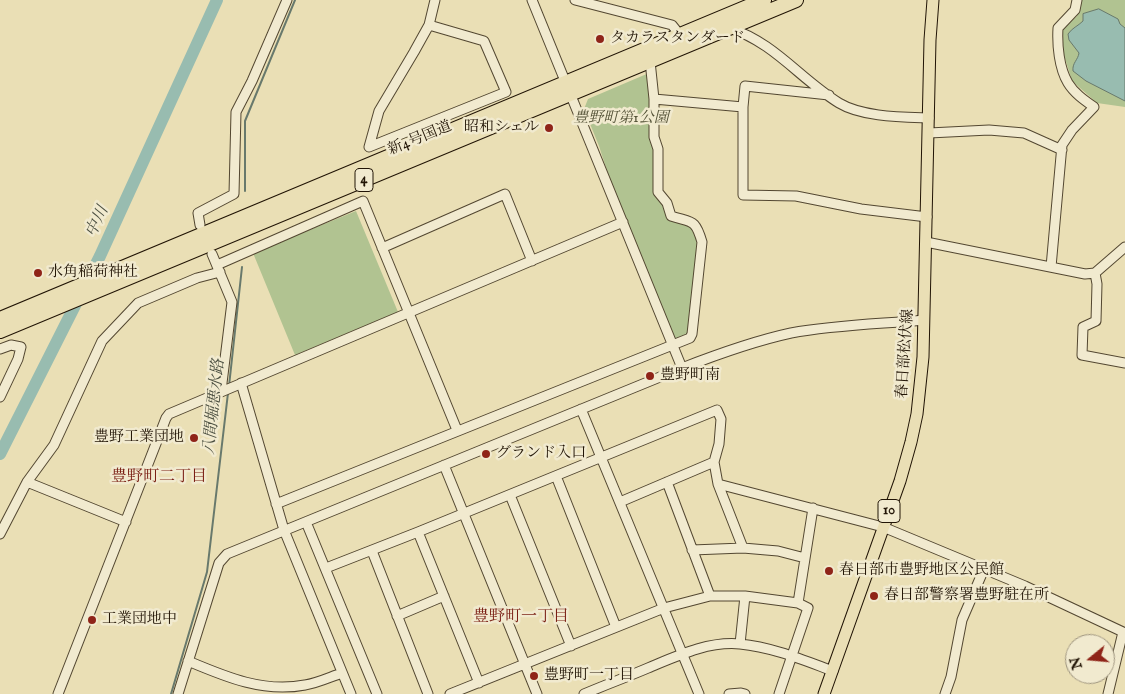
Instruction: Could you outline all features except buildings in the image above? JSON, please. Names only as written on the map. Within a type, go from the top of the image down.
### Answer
[{"type":"highway","name":"新4号国道","points":[[0,330],[158,265],[568,88],[680,35],[764,0]]},
{"type":"highway","name":"新4号国道","points":[[4,317],[568,88],[650,61],[796,0]]},
{"type":"main road","name":"春日部松伏線","points":[[824,694],[900,481],[915,428],[923,357],[930,40],[933,0]]},
{"type":"street","points":[[200,226],[198,213],[234,194],[236,112],[252,81],[286,0]]},
{"type":"street","points":[[428,25],[484,41],[506,92],[369,147],[380,111],[428,25],[434,0]]},
{"type":"street","points":[[532,0],[682,368]]},
{"type":"street","points":[[575,0],[672,25],[680,35]]},
{"type":"street","points":[[1051,267],[1062,145],[1072,130],[1094,107],[1078,95],[1067,82],[1058,54],[1058,28],[1075,10],[1077,0]]},
{"type":"street","points":[[729,28],[740,31],[764,43],[840,104],[874,115],[929,118]]},
{"type":"street","points":[[276,504],[690,338],[702,242],[698,228],[692,222],[671,216],[667,203],[658,192],[658,149],[654,137],[654,98],[650,61]]},
{"type":"street","points":[[828,95],[745,86],[742,106],[743,195],[796,196],[861,209],[927,217]]},
{"type":"street","points":[[654,98],[742,106]]},
{"type":"street","points":[[929,133],[989,130],[1024,133],[1062,150]]},
{"type":"street","points":[[382,248],[506,194],[532,261]]},
{"type":"street","points":[[0,534],[27,482],[54,445],[102,341],[138,303],[218,269],[363,201],[457,430]]},
{"type":"street","points":[[58,694],[166,418],[173,412],[623,222]]},
{"type":"street","points":[[926,242],[1085,274],[1095,274],[1125,247]]},
{"type":"street","points":[[212,254],[232,302],[223,391]]},
{"type":"street","points":[[1095,274],[1097,284],[1096,321],[1083,327],[1082,355],[1125,363]]},
{"type":"street","points":[[178,694],[220,562],[227,554],[682,368],[742,346],[790,334],[838,326],[924,320]]},
{"type":"street","points":[[0,349],[11,344],[21,347],[18,359],[0,397]]},
{"type":"street","points":[[237,385],[284,530],[351,694]]},
{"type":"street","points":[[581,409],[699,694]]},
{"type":"street","points":[[326,568],[717,410],[721,419],[720,444],[714,462],[718,484],[743,548]]},
{"type":"street","points":[[620,502],[714,462]]},
{"type":"street","points":[[444,465],[537,694]]},
{"type":"street","points":[[556,476],[616,627]]},
{"type":"street","points":[[27,482],[126,522]]},
{"type":"street","points":[[667,482],[710,596]]},
{"type":"street","points":[[718,484],[883,527],[984,569],[1123,632],[1108,694]]},
{"type":"street","points":[[510,495],[571,646]]},
{"type":"street","points":[[798,603],[813,508]]},
{"type":"street","points":[[306,522],[377,694]]},
{"type":"street","points":[[418,532],[479,683]]},
{"type":"street","points":[[692,550],[743,548],[778,551],[806,558]]},
{"type":"street","points":[[372,551],[428,694]]},
{"type":"street","points":[[945,694],[951,677],[962,620],[984,569]]},
{"type":"street","points":[[397,616],[444,596]]},
{"type":"street","points":[[450,694],[664,608],[710,596],[745,596],[798,603],[808,608],[779,694]]},
{"type":"street","points":[[740,644],[745,596]]},
{"type":"street","points":[[584,694],[683,654],[708,646],[740,644],[793,656],[833,671]]},
{"type":"street","points":[[188,661],[244,682],[278,687],[306,685],[342,673]]},
{"type":"street","points":[[729,694],[741,692],[745,694]]},
{"type":"green space","points":[[1081,0],[1125,0],[1125,107],[1097,103],[1072,81],[1062,49],[1062,30],[1077,16]]},
{"type":"green space","name":"豊野町第1公園","points":[[649,73],[657,165],[663,201],[668,218],[674,222],[692,225],[696,236],[698,263],[688,334],[676,341],[608,174],[584,109],[588,99]]},
{"type":"green space","points":[[356,211],[398,312],[295,355],[253,253]]},
{"type":"water","points":[[1099,9],[1118,19],[1125,28],[1125,101],[1086,81],[1073,71],[1073,66],[1079,53],[1069,40],[1068,34],[1083,21],[1083,14]]},
{"type":"waterway","name":"中川","points":[[0,454],[100,256],[217,0]]},
{"type":"waterway","name":"八間堀悪水路","points":[[245,191],[245,121],[295,0]]},
{"type":"waterway","name":"八間堀悪水路","points":[[229,386],[242,267]]},
{"type":"waterway","name":"八間堀悪水路","points":[[171,694],[207,572],[228,393]]},
{"type":"place","name":"タカラスタンダード","points":[[600,39]]},
{"type":"place","name":"昭和シェル","points":[[549,128]]},
{"type":"place","name":"水角稲荷神社","points":[[38,273]]},
{"type":"place","name":"豊野町南","points":[[650,376]]},
{"type":"place","name":"豊野工業団地","points":[[194,438]]},
{"type":"place","name":"グランド入口","points":[[486,454]]},
{"type":"place","name":"春日部市豊野地区公民館","points":[[829,571]]},
{"type":"place","name":"春日部警察署豊野駐在所","points":[[874,596]]},
{"type":"place","name":"工業団地中","points":[[92,620]]},
{"type":"place","name":"豊野町一丁目","points":[[534,676]]},
{"type":"district","name":"豊野町二丁目","points":[[159,478]]},
{"type":"district","name":"豊野町一丁目","points":[[521,618]]}]
